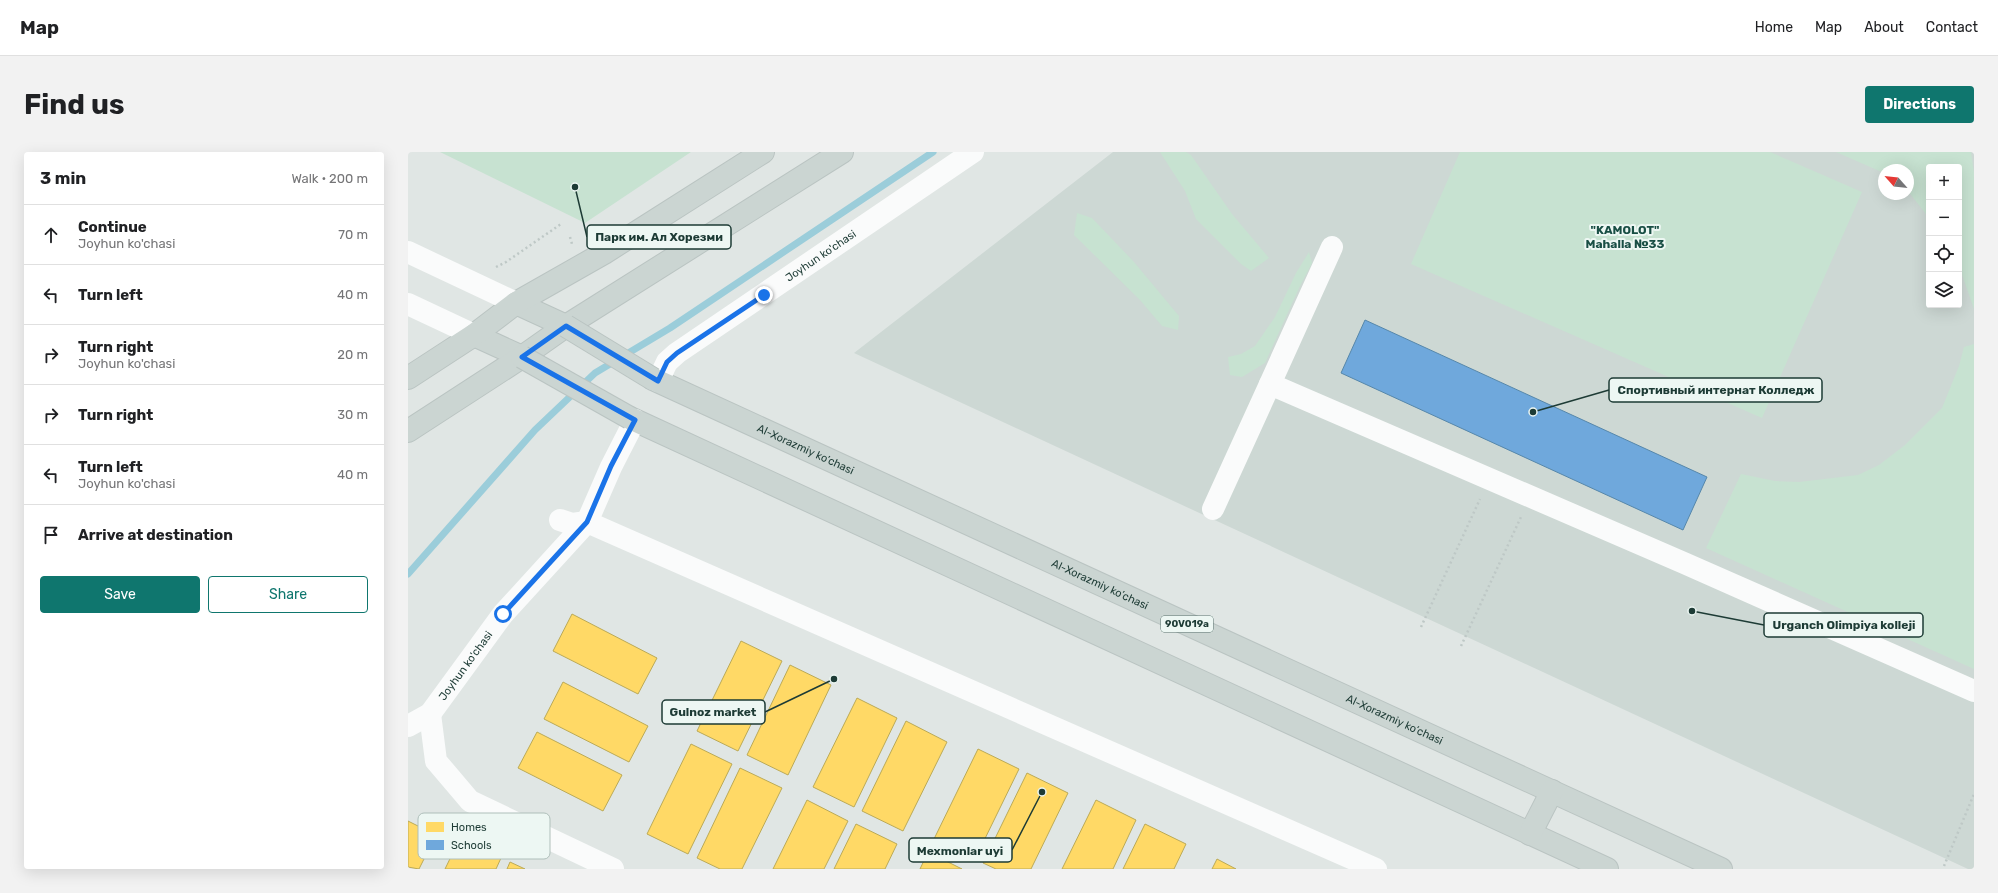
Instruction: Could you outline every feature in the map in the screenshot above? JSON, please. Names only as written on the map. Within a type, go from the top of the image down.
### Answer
[{"type":"main road","points":[[408,378],[474,335],[516,303],[604,253],[763,152]]},
{"type":"main road","points":[[408,431],[522,357],[566,326],[842,152]]},
{"type":"main road","name":"90V019a","points":[[516,303],[566,326],[655,380]]},
{"type":"main road","points":[[474,335],[522,357],[633,419],[1607,869]]},
{"type":"main road","name":"Al-Xorazmiy ko’chasi","points":[[655,380],[1721,869]]},
{"type":"main road","points":[[1530,834],[1552,791]]},
{"type":"street","name":"Joyhun ko'chasi","points":[[655,380],[667,362],[677,353],[973,152]]},
{"type":"street","points":[[1213,509],[1332,247]]},
{"type":"street","points":[[408,252],[516,303]]},
{"type":"street","points":[[408,304],[474,335]]},
{"type":"street","points":[[1270,384],[1489,478],[1974,691]]},
{"type":"street","name":"Joyhun ko'chasi","points":[[408,726],[430,714],[503,614],[587,522],[633,419]]},
{"type":"street","points":[[560,520],[572,524],[587,522],[1376,869]]},
{"type":"street","points":[[430,714],[436,761],[470,801],[495,813]]},
{"type":"street","points":[[550,839],[613,869]]},
{"type":"path","points":[[1420,627],[1489,478]]},
{"type":"path","points":[[1461,646],[1530,496]]},
{"type":"path","points":[[1944,866],[1974,794]]},
{"type":"shaded area","points":[[1113,152],[1974,152],[1974,869],[1968,869],[854,353]]},
{"type":"green space","points":[[440,152],[691,152],[585,223]]},
{"type":"green space","points":[[1160,152],[1186,152],[1191,155],[1232,214],[1269,258],[1251,271],[1241,264],[1196,219],[1185,191]]},
{"type":"green space","points":[[1460,152],[1770,152],[1862,192],[1762,418],[1411,264]]},
{"type":"green space","points":[[1836,152],[1971,152],[1974,173],[1974,309],[1962,275],[1962,164],[1926,164],[1926,214],[1914,199],[1914,164],[1878,164],[1878,170]]},
{"type":"green space","points":[[1077,213],[1092,218],[1134,262],[1179,316],[1178,330],[1162,326],[1140,300],[1074,235]]},
{"type":"green space","points":[[1309,252],[1312,263],[1265,363],[1242,377],[1230,375],[1228,357],[1241,354],[1255,346],[1275,317],[1296,273]]},
{"type":"green space","points":[[1974,344],[1974,669],[1706,548],[1741,474],[1775,481],[1799,482],[1858,475],[1879,465],[1905,445],[1942,408],[1959,366],[1964,347]]},
{"type":"building: Homes","points":[[572,614],[657,658],[638,694],[553,651]]},
{"type":"building: Homes","points":[[741,641],[782,661],[738,751],[697,731]]},
{"type":"building: Homes","points":[[790,665],[831,685],[788,775],[747,755]]},
{"type":"building: Homes","points":[[563,682],[648,726],[629,762],[544,719]]},
{"type":"building: Homes","points":[[857,698],[897,718],[854,807],[813,787]]},
{"type":"building: Homes","points":[[906,721],[947,742],[903,831],[862,811]]},
{"type":"building: Homes","points":[[537,732],[622,775],[603,811],[518,768]]},
{"type":"building: Homes","points":[[691,744],[732,764],[688,854],[647,834]]},
{"type":"building: Homes","points":[[978,749],[1019,769],[975,859],[934,839]]},
{"type":"building: Homes","points":[[740,768],[782,788],[742,869],[720,869],[697,858]]},
{"type":"building: Homes","points":[[1027,773],[1068,793],[1031,869],[996,869],[983,863]]},
{"type":"building: Homes","points":[[807,800],[848,821],[824,869],[773,869]]},
{"type":"building: Homes","points":[[1096,800],[1136,820],[1113,869],[1062,869]]},
{"type":"building: Homes","points":[[408,821],[418,826],[418,859],[424,859],[419,869],[408,867]]},
{"type":"building: Homes","points":[[856,824],[897,844],[885,869],[834,869]]},
{"type":"building: Homes","points":[[1145,824],[1186,844],[1174,869],[1123,869]]},
{"type":"building: Homes","points":[[928,852],[962,869],[920,869]]},
{"type":"building: Homes","points":[[450,859],[501,859],[496,869],[445,869]]},
{"type":"building: Homes","points":[[1217,859],[1236,869],[1212,869]]},
{"type":"building: Homes","points":[[510,862],[525,869],[507,869]]},
{"type":"building: Schools","points":[[1365,320],[1707,477],[1683,530],[1341,373]]},
{"type":"waterway","points":[[408,574],[535,430],[595,373],[670,328],[933,152]]},
{"type":"place","name":"Парк им. Ал Хорезми","points":[[575,187]]},
{"type":"place","name":"Спортивный интернат Колледж","points":[[1533,412]]},
{"type":"place","name":"Urganch Olimpiya kolleji","points":[[1692,611]]},
{"type":"place","name":"Gulnoz market","points":[[834,679]]},
{"type":"place","name":"Mexmonlar uyi","points":[[1042,792]]},
{"type":"district","name":"\"KAMOLOT\" Mahalla №33","points":[[1625,237]]},
{"type":"route","points":[[503,614],[587,522],[611,466],[635,420],[522,357],[566,326],[658,381],[667,362],[677,353],[764,295]]}]
